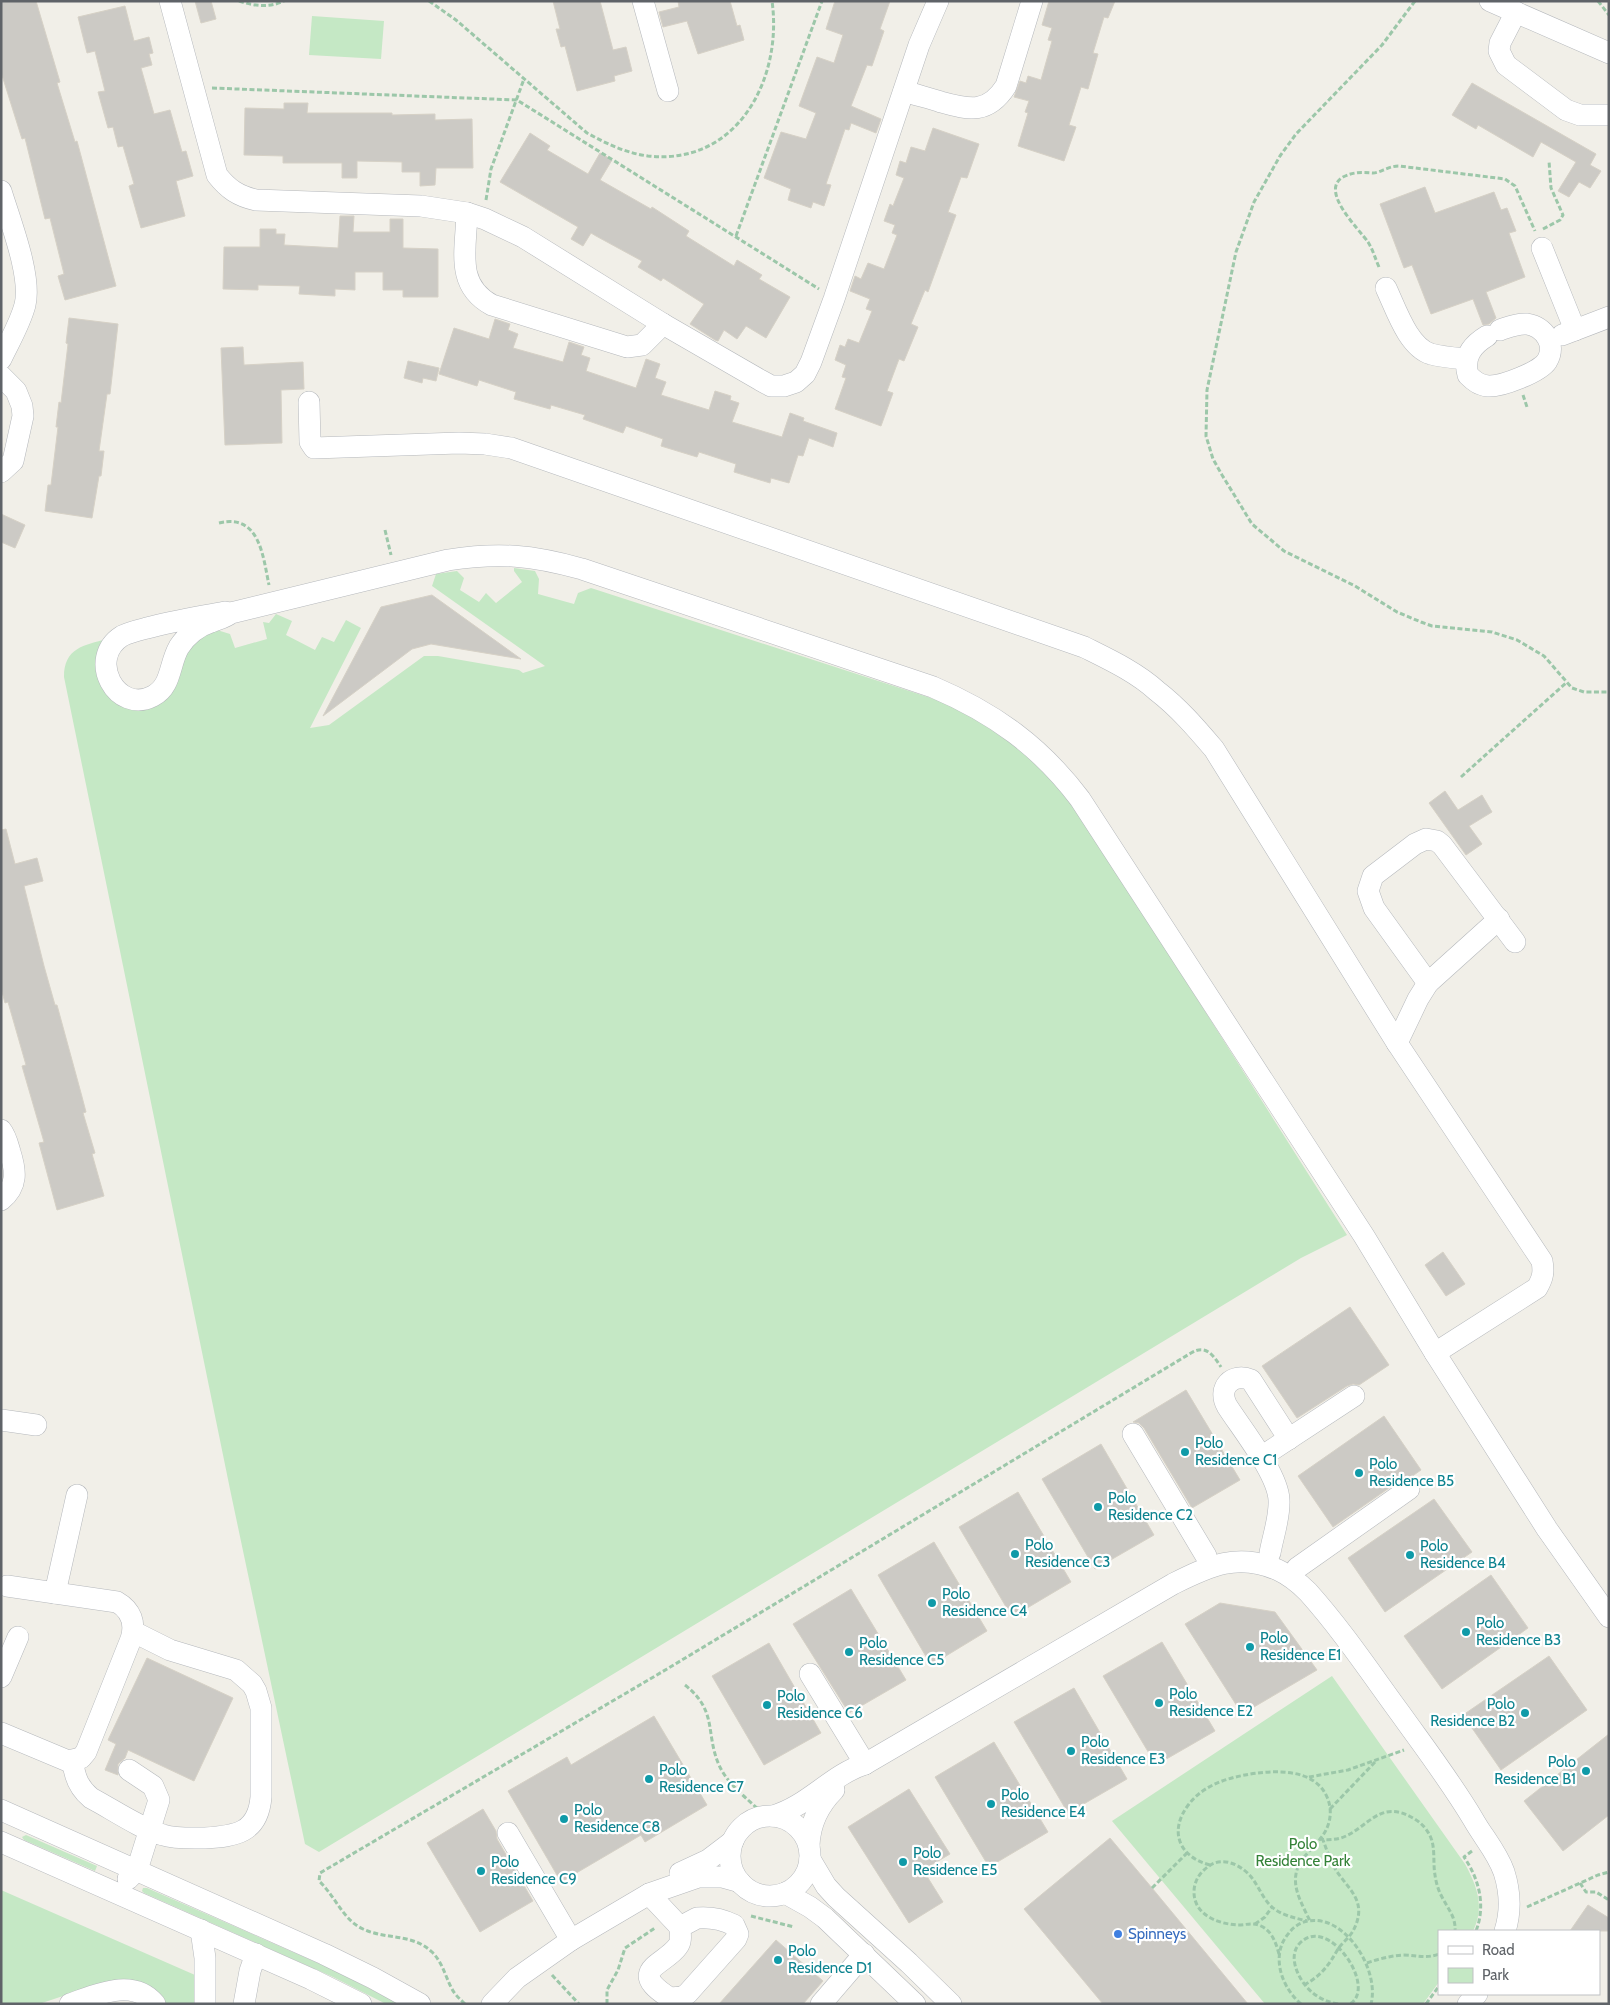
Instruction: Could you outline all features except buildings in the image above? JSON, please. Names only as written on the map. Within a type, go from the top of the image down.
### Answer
[{"type":"street","points":[[170,1],[217,175],[227,187],[240,196],[256,200],[421,206],[476,216],[524,236],[663,324],[771,386],[784,386],[796,382],[805,374],[834,299],[924,32],[938,1]]},
{"type":"street","points":[[643,1],[668,91]]},
{"type":"street","points":[[904,91],[964,108],[976,109],[989,105],[999,97],[1006,86],[1032,1]]},
{"type":"street","points":[[1490,1],[1609,52]]},
{"type":"street","points":[[1516,12],[1500,43],[1499,50],[1506,65],[1566,110],[1580,115],[1609,115]]},
{"type":"street","points":[[1,191],[23,269],[26,293],[21,317],[1,359]]},
{"type":"street","points":[[476,216],[465,266],[467,279],[472,290],[481,299],[492,305],[627,347],[642,344],[663,324]]},
{"type":"street","points":[[1542,248],[1575,330]]},
{"type":"street","points":[[1386,288],[1412,341],[1420,349],[1431,354],[1466,359]]},
{"type":"street","points":[[1550,340],[1609,317]]},
{"type":"street","points":[[1516,324],[1526,324],[1544,332],[1550,340],[1550,354],[1541,367],[1496,386],[1480,384],[1468,374],[1466,359],[1473,346],[1494,333],[1516,324]]},
{"type":"street","points":[[1,376],[16,390],[22,406],[22,416],[13,461],[1,472]]},
{"type":"street","points":[[309,402],[310,442],[314,448],[459,443],[511,448],[1066,640],[1122,666],[1156,689],[1187,717],[1214,749],[1398,1043],[1538,1252],[1542,1261],[1544,1270],[1542,1280],[1537,1288],[1435,1353]]},
{"type":"street","points":[[231,612],[226,616],[201,626],[185,639],[174,657],[165,686],[154,696],[141,700],[128,698],[111,684],[106,665],[107,656],[111,647],[124,635],[174,621],[231,612],[448,560],[482,555],[516,555],[549,560],[582,569],[933,687],[958,697],[1005,725],[1047,759],[1080,799],[1364,1236],[1435,1353],[1547,1529],[1609,1618]]},
{"type":"street","points":[[1428,983],[1369,898],[1369,883],[1378,871],[1420,840],[1432,839],[1437,841],[1515,942]]},
{"type":"street","points":[[1398,1043],[1420,995],[1428,983],[1499,919]]},
{"type":"street","points":[[1,1130],[5,1135],[16,1178],[1,1200]]},
{"type":"street","points":[[1,1152],[1,1160]]},
{"type":"street","points":[[1270,1553],[1279,1498],[1273,1478],[1261,1457],[1223,1400],[1223,1392],[1230,1380],[1237,1377],[1251,1380],[1289,1438]]},
{"type":"street","points":[[1261,1457],[1354,1396]]},
{"type":"street","points":[[1,1420],[36,1425]]},
{"type":"street","points":[[1133,1434],[1206,1556]]},
{"type":"street","points":[[1296,1568],[1409,1489]]},
{"type":"street","points":[[55,1593],[76,1495]]},
{"type":"street","points":[[1135,1605],[1164,1581],[1206,1556],[1231,1549],[1244,1548],[1270,1553],[1296,1568],[1320,1594],[1340,1629],[1465,1805],[1498,1858],[1507,1884],[1509,1911],[1505,1930]]},
{"type":"street","points":[[865,1764],[831,1793],[820,1807],[812,1824],[805,1876],[799,1883],[785,1893],[765,1896],[747,1889],[740,1882],[732,1867],[730,1850],[742,1827],[749,1822],[796,1807],[841,1775],[865,1764],[1135,1605],[1208,1567],[1220,1563],[1244,1562],[1268,1566],[1290,1577],[1308,1593],[1340,1629]]},
{"type":"street","points":[[1,1733],[73,1761],[81,1758],[86,1752],[134,1632],[134,1625],[129,1612],[117,1602],[7,1586]]},
{"type":"street","points":[[73,1761],[76,1778],[85,1792],[92,1798],[150,1830],[164,1835],[179,1838],[226,1837],[238,1834],[252,1824],[260,1808],[261,1708],[252,1684],[236,1670],[170,1650],[134,1632]]},
{"type":"street","points":[[4,1664],[18,1637]]},
{"type":"street","points":[[810,1674],[865,1764]]},
{"type":"street","points":[[126,1896],[125,1890],[128,1879],[136,1870],[158,1807],[157,1792],[148,1781],[129,1770]]},
{"type":"street","points":[[1465,1805],[1486,1825],[1511,1859],[1521,1883],[1523,1909],[1518,1930]]},
{"type":"street","points":[[1,1810],[324,1954],[420,2004]]},
{"type":"street","points":[[769,1816],[789,1820],[796,1825],[806,1838],[809,1852],[826,1886],[909,1962],[951,2004]]},
{"type":"street","points":[[508,1834],[570,1940]]},
{"type":"street","points":[[1,1842],[256,1954],[361,2004]]},
{"type":"street","points":[[649,1894],[660,1883],[702,1864],[733,1842]]},
{"type":"street","points":[[492,2004],[517,1978],[570,1940],[649,1894],[698,1877],[722,1877],[740,1882]]},
{"type":"street","points":[[785,1893],[817,1912],[916,2004]]},
{"type":"street","points":[[649,1894],[680,1927]]},
{"type":"street","points":[[201,1930],[205,1958],[205,2004]]},
{"type":"street","points":[[244,2004],[250,1971],[256,1954]]},
{"type":"street","points":[[821,2004],[864,1954]]},
{"type":"street","points":[[508,2004],[535,1966]]},
{"type":"street","points":[[70,2004],[119,1989],[128,1989],[145,1995],[155,2004]]},
{"type":"path","points":[[239,1],[249,5],[265,6],[284,1]]},
{"type":"path","points":[[429,1],[456,20],[587,134],[629,152],[649,156],[670,156],[690,152],[721,138],[740,122],[755,102],[762,87],[772,54],[774,38],[772,1]]},
{"type":"path","points":[[736,236],[822,1]]},
{"type":"path","points":[[1415,1],[1382,45],[1296,134],[1270,171],[1254,202],[1236,252],[1208,390],[1206,436],[1217,467],[1252,524],[1284,551],[1355,586],[1397,612],[1420,622],[1432,626],[1492,632],[1526,644],[1544,656],[1566,683],[1578,690],[1609,692]]},
{"type":"path","points":[[1598,1],[1609,15]]},
{"type":"path","points":[[476,216],[524,79]]},
{"type":"path","points":[[194,88],[517,100],[834,299]]},
{"type":"path","points":[[1378,267],[1372,249],[1335,196],[1335,185],[1342,178],[1362,171],[1376,173],[1393,166],[1506,179],[1515,186],[1536,233],[1560,220],[1563,216],[1563,212],[1551,188],[1549,161]]},
{"type":"path","points":[[220,523],[240,523],[257,537],[272,602]]},
{"type":"path","points":[[385,530],[395,573]]},
{"type":"path","points":[[1461,777],[1566,683]]},
{"type":"path","points":[[464,2004],[452,1990],[444,1969],[432,1952],[423,1944],[412,1940],[373,1933],[354,1924],[347,1918],[331,1892],[319,1881],[320,1874],[667,1669],[1191,1352],[1196,1350],[1208,1351],[1213,1354],[1222,1368]]},
{"type":"path","points":[[685,1685],[699,1698],[708,1716],[716,1757],[724,1774],[769,1816]]},
{"type":"path","points":[[1210,1865],[1187,1854],[1179,1842],[1178,1832],[1182,1816],[1192,1800],[1209,1787],[1230,1778],[1257,1773],[1291,1773],[1308,1777],[1330,1774],[1401,1752],[1418,1739]]},
{"type":"path","points":[[1330,1809],[1376,1761]]},
{"type":"path","points":[[1308,1777],[1324,1791],[1330,1809],[1330,1819],[1325,1832],[1298,1866],[1295,1880],[1298,1895],[1308,1921]]},
{"type":"path","points":[[1321,1839],[1332,1840],[1348,1835],[1370,1819],[1385,1813],[1402,1813],[1418,1820],[1424,1826],[1432,1843],[1435,1877],[1442,1898],[1452,1913],[1455,1930]]},
{"type":"path","points":[[1304,1985],[1323,1973],[1352,1931],[1357,1916],[1356,1897],[1333,1865],[1321,1839]]},
{"type":"path","points":[[1476,1930],[1481,1911],[1479,1889],[1474,1872],[1464,1857],[1486,1840]]},
{"type":"path","points":[[1152,1888],[1187,1854]]},
{"type":"path","points":[[1279,1954],[1271,1934],[1266,1929],[1255,1924],[1238,1925],[1218,1922],[1200,1911],[1195,1899],[1194,1886],[1202,1871],[1210,1865],[1219,1862],[1229,1862],[1242,1868],[1253,1879],[1272,1907],[1288,1916],[1326,1923],[1348,1937],[1367,1963],[1372,1983],[1371,2004]]},
{"type":"path","points":[[1523,1909],[1609,1872]]},
{"type":"path","points":[[1580,1883],[1586,1892],[1596,1892],[1609,1900]]},
{"type":"path","points":[[1255,1924],[1265,1917],[1272,1907]]},
{"type":"path","points":[[1301,2004],[1293,1996],[1286,1984],[1280,1969],[1279,1954],[1281,1945],[1290,1931],[1308,1921]]},
{"type":"path","points":[[1338,2004],[1322,1999],[1304,1985],[1295,1964],[1294,1955],[1300,1943],[1311,1936],[1325,1938],[1339,1948],[1351,1965],[1358,1984],[1356,1998],[1351,2004]]},
{"type":"path","points":[[1367,1963],[1391,1956],[1405,1955],[1424,1958],[1438,1954]]},
{"type":"path","points":[[535,1966],[580,2004]]},
{"type":"path","points":[[1426,2004],[1438,1987]]},
{"type":"green space","points":[[312,16],[384,21],[381,59],[309,55]]},
{"type":"green space","points":[[514,568],[535,571],[539,579],[538,594],[574,604],[578,593],[591,588],[937,700],[972,716],[1022,751],[1064,793],[1097,841],[1347,1235],[1301,1258],[319,1852],[305,1844],[231,1494],[64,677],[65,667],[67,660],[77,649],[107,639],[128,704],[182,663],[194,641],[217,630],[230,634],[235,648],[267,639],[263,622],[269,623],[276,614],[292,621],[286,635],[315,650],[322,637],[334,642],[346,620],[361,628],[310,728],[329,725],[424,656],[438,656],[519,670],[523,673],[545,666],[432,586],[436,574],[457,571],[464,578],[460,590],[479,602],[486,593],[496,603],[522,582]]},
{"type":"green space","name":"Polo Residence Park","points":[[1332,1676],[1465,1864],[1473,1880],[1478,1897],[1479,1914],[1477,1922],[1473,1930],[1438,1930],[1438,1983],[1423,2004],[1265,2004],[1112,1821]]},
{"type":"green space","points":[[26,1835],[97,1866],[95,1871],[24,1840],[22,1837]]},
{"type":"green space","points":[[143,1888],[147,1888],[336,1971],[399,2004],[386,2004],[333,1977],[144,1893],[142,1891]]},
{"type":"green space","points":[[1,1890],[195,1975],[194,2004],[167,2004],[157,1991],[139,1981],[90,1987],[39,2004],[1,2004]]},
{"type":"place","name":"Polo Residence C1","points":[[1185,1452]]},
{"type":"place","name":"Polo Residence B5","points":[[1359,1473]]},
{"type":"place","name":"Polo Residence C2","points":[[1098,1507]]},
{"type":"place","name":"Polo Residence C3","points":[[1015,1554]]},
{"type":"place","name":"Polo Residence B4","points":[[1410,1555]]},
{"type":"place","name":"Polo Residence C4","points":[[932,1603]]},
{"type":"place","name":"Polo Residence B3","points":[[1466,1632]]},
{"type":"place","name":"Polo Residence E1","points":[[1250,1647]]},
{"type":"place","name":"Polo Residence C5","points":[[849,1652]]},
{"type":"place","name":"Polo Residence E2","points":[[1159,1703]]},
{"type":"place","name":"Polo Residence C6","points":[[767,1705]]},
{"type":"place","name":"Polo Residence B2","points":[[1525,1713]]},
{"type":"place","name":"Polo Residence E3","points":[[1071,1751]]},
{"type":"place","name":"Polo Residence B1","points":[[1586,1771]]},
{"type":"place","name":"Polo Residence C7","points":[[649,1779]]},
{"type":"place","name":"Polo Residence E4","points":[[991,1804]]},
{"type":"place","name":"Polo Residence C8","points":[[564,1819]]},
{"type":"place","name":"Polo Residence E5","points":[[903,1862]]},
{"type":"place","name":"Polo Residence C9","points":[[481,1871]]},
{"type":"place","name":"Spinneys","points":[[1118,1934]]},
{"type":"place","name":"Polo Residence D1","points":[[778,1960]]}]
